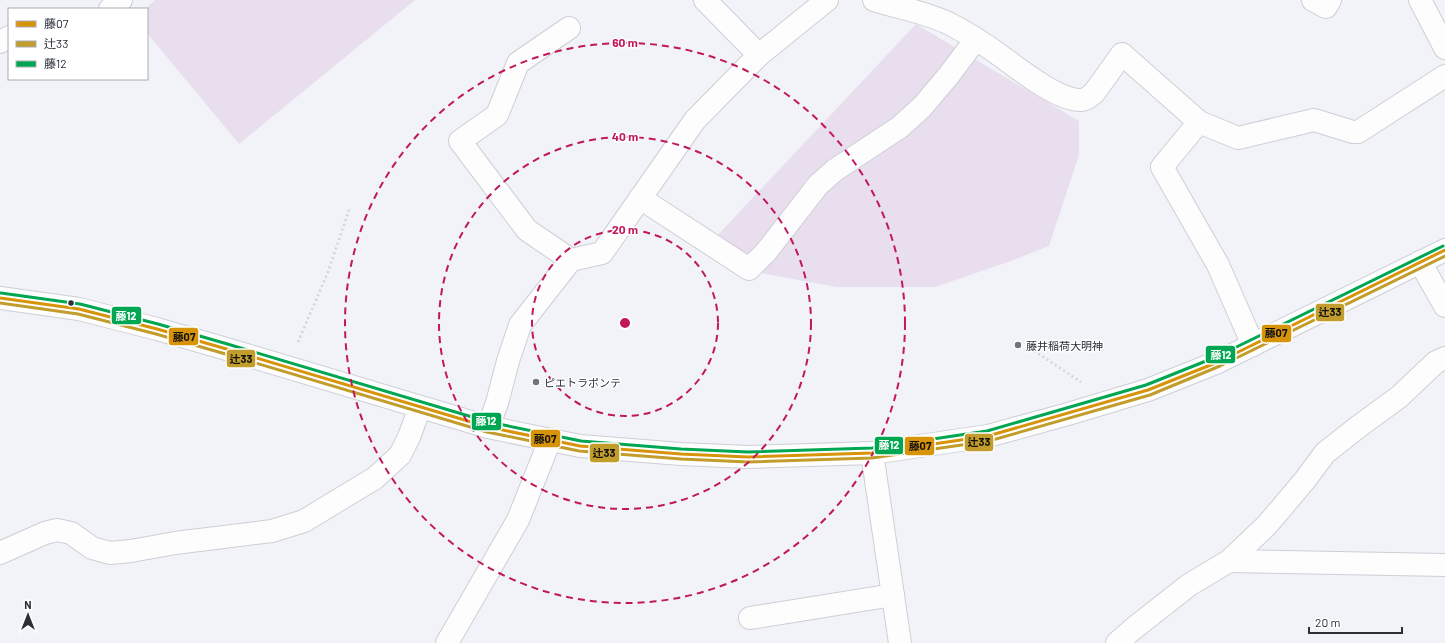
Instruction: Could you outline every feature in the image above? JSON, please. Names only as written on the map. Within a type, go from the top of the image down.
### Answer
[{"type":"street","points":[[111,8],[121,0]]},
{"type":"street","points":[[705,0],[759,55]]},
{"type":"street","points":[[488,427],[497,403],[508,361],[520,325],[571,260],[602,253],[695,120],[759,55],[827,0]]},
{"type":"street","points":[[874,0],[895,7],[926,14],[949,24],[976,39],[1048,89],[1069,98],[1081,100],[1088,98],[1094,93],[1122,54],[1199,122],[1238,138],[1314,120],[1353,132],[1358,132],[1445,76]]},
{"type":"street","points":[[1313,0],[1326,7],[1330,0]]},
{"type":"street","points":[[1420,0],[1445,48]]},
{"type":"street","points":[[569,28],[518,63],[496,115],[460,142],[528,230],[571,260]]},
{"type":"street","points":[[640,198],[749,269],[766,252],[818,185],[835,170],[900,127],[922,107],[949,75],[976,39]]},
{"type":"street","points":[[1199,122],[1162,167],[1218,264],[1253,345]]},
{"type":"street","points":[[0,298],[79,309],[150,327],[488,427],[580,446],[681,454],[748,457],[872,453],[988,436],[1148,390],[1218,362],[1445,250]]},
{"type":"street","points":[[1420,262],[1445,306]]},
{"type":"street","points":[[1117,643],[1189,585],[1229,561],[1267,525],[1305,480],[1325,453],[1399,397],[1436,362],[1445,358]]},
{"type":"street","points":[[0,553],[44,533],[57,530],[71,533],[92,548],[110,553],[272,531],[304,521],[374,478],[400,455],[409,437],[420,407]]},
{"type":"street","points":[[447,643],[518,520],[550,440]]},
{"type":"street","points":[[872,453],[900,643]]},
{"type":"street","points":[[1229,561],[1445,565]]},
{"type":"street","points":[[750,618],[893,595]]},
{"type":"path","points":[[298,342],[328,272],[350,207]]},
{"type":"path","points":[[1030,348],[1083,383]]},
{"type":"shaded area","points":[[155,0],[415,0],[239,144],[148,34],[148,8],[146,8]]},
{"type":"shaded area","points":[[916,24],[1079,121],[1079,155],[1049,246],[1011,261],[935,287],[836,287],[734,268],[715,238]]},
{"type":"transit line","name":"藤12","points":[[1,293],[80,304],[224,343],[489,422],[581,441],[681,449],[748,452],[872,448],[987,431],[1146,385],[1216,357],[1443,246]]},
{"type":"transit line","name":"藤07","points":[[0,298],[79,309],[223,348],[488,427],[580,446],[681,454],[748,457],[872,453],[988,436],[1148,390],[1218,362],[1445,250]]},
{"type":"transit line","name":"辻33","points":[[0,303],[78,314],[222,353],[487,432],[579,451],[681,459],[748,462],[872,458],[989,441],[1150,395],[1220,366],[1445,256]]},
{"type":"place","name":"藤井稲荷大明神","points":[[1018,345]]},
{"type":"place","name":"ピエトラポンテ","points":[[536,382]]}]
